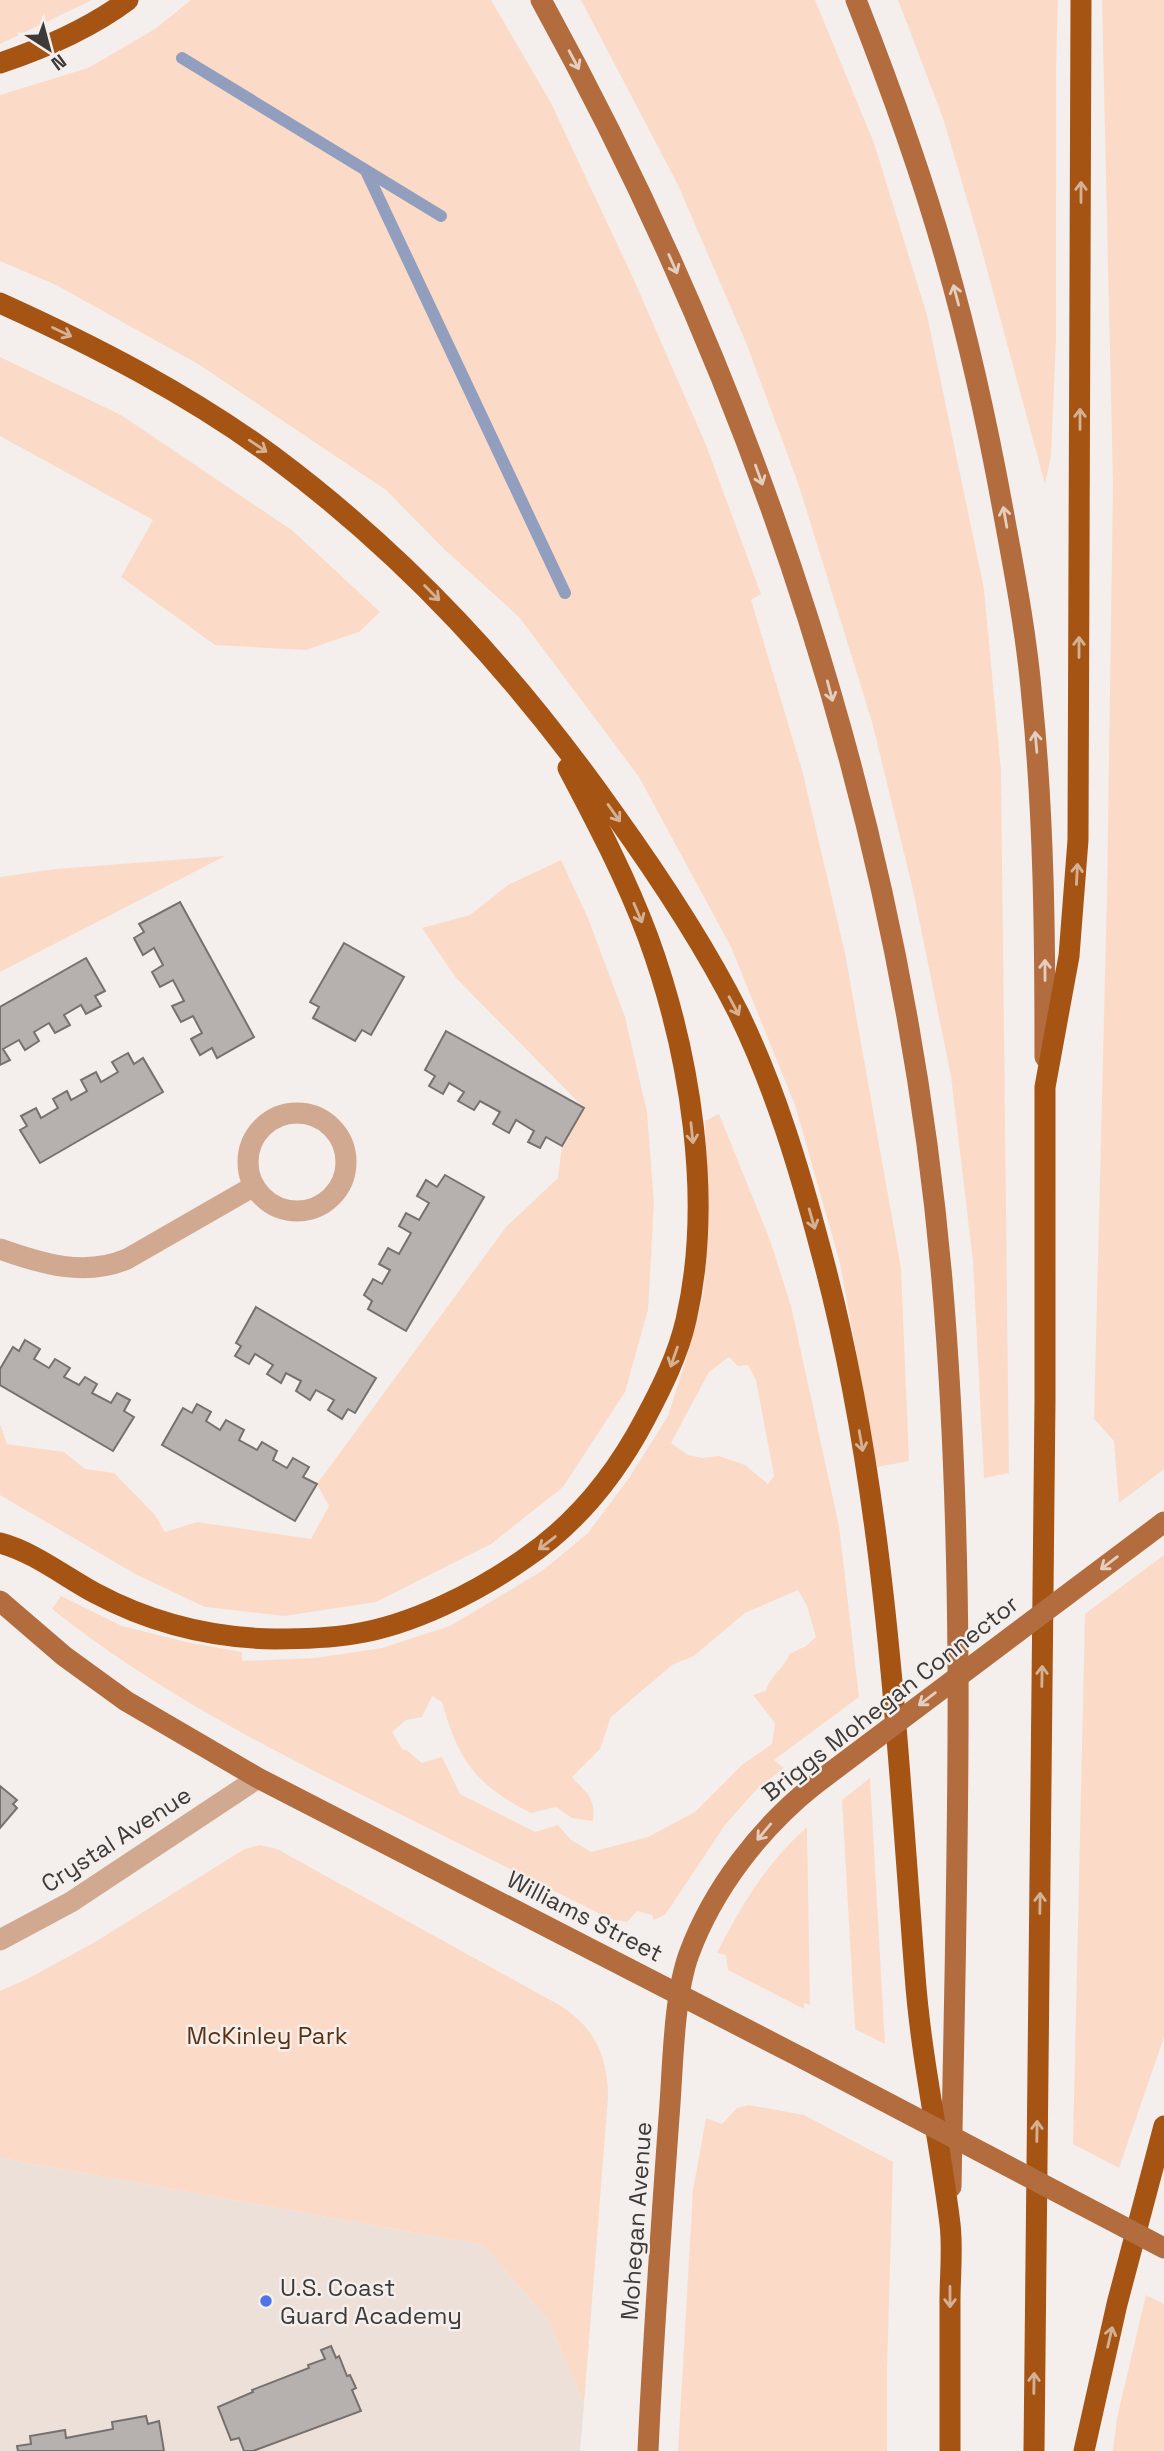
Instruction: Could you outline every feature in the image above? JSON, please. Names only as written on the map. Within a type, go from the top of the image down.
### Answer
[{"type":"highway","points":[[0,63],[66,37],[111,13],[128,0]]},
{"type":"highway","points":[[1034,2451],[1045,1428],[1045,1087],[1069,956],[1076,895],[1078,840],[1081,0]]},
{"type":"highway","points":[[0,303],[62,331],[150,377],[215,417],[272,456],[346,514],[411,572],[468,629],[529,699],[640,849],[695,934],[737,1010],[785,1132],[822,1252],[864,1456],[884,1594],[902,1778],[915,1979],[924,2061],[951,2229],[950,2451]]},
{"type":"highway","points":[[0,1543],[23,1552],[99,1595],[141,1615],[177,1626],[201,1632],[272,1639],[357,1634],[394,1624],[466,1595],[542,1547],[565,1529],[587,1506],[630,1447],[666,1380],[685,1322],[694,1275],[696,1164],[689,1102],[679,1043],[648,937],[610,847],[529,699]]},
{"type":"highway","points":[[1084,2451],[1120,2291],[1164,2126]]},
{"type":"main road","points":[[541,0],[636,183],[681,282],[782,536],[821,659],[855,783],[906,1012],[931,1176],[942,1278],[952,1424],[958,1716],[951,2229]]},
{"type":"main road","points":[[856,0],[888,83],[945,256],[966,332],[1010,548],[1032,696],[1039,777],[1044,891],[1045,1087]]},
{"type":"main road","name":"Briggs Mohegan Connector","points":[[680,1994],[693,1945],[733,1873],[772,1823],[814,1785],[1164,1522]]},
{"type":"main road","name":"Williams Street","points":[[0,1601],[64,1656],[126,1700],[258,1778],[680,1994],[1164,2248]]},
{"type":"main road","name":"Mohegan Avenue","points":[[648,2451],[659,2258],[680,1994]]},
{"type":"street","points":[[288,1113],[308,1113],[326,1121],[340,1136],[346,1156],[345,1176],[335,1194],[319,1206],[299,1211],[286,1210],[268,1202],[254,1186],[249,1174],[248,1154],[255,1135],[269,1121],[288,1113]]},
{"type":"street","points":[[0,1249],[50,1265],[74,1268],[107,1266],[127,1259],[254,1186]]},
{"type":"street","name":"Crystal Avenue","points":[[0,1940],[71,1902],[258,1778]]},
{"type":"shaded area","name":"U.S. Coast Guard Academy","points":[[0,2158],[483,2245],[549,2321],[584,2404],[580,2451],[0,2451]]},
{"type":"green space","points":[[0,0],[92,0],[0,44]]},
{"type":"green space","points":[[191,0],[491,0],[551,103],[634,280],[706,445],[761,594],[751,600],[802,770],[845,953],[901,1268],[909,1461],[877,1467],[840,1263],[795,1105],[731,947],[639,777],[519,617],[444,549],[386,490],[198,364],[56,285],[0,261],[0,95],[88,68],[155,29]]},
{"type":"green space","points":[[581,0],[815,0],[874,143],[927,315],[984,589],[1001,771],[1009,1473],[984,1478],[973,1262],[951,1076],[913,890],[872,722],[798,483],[747,345],[678,185]]},
{"type":"green space","points":[[898,0],[1058,0],[1056,339],[1051,456],[1045,484],[943,118]]},
{"type":"green space","points":[[1102,0],[1164,0],[1164,1469],[1119,1503],[1114,1441],[1094,1419],[1107,895],[1113,484]]},
{"type":"green space","points":[[0,357],[121,415],[293,531],[380,612],[359,632],[306,650],[215,645],[121,577],[153,520],[0,436]]},
{"type":"green space","points":[[225,856],[0,972],[0,877],[56,869]]},
{"type":"green space","points":[[561,860],[588,918],[625,1017],[647,1112],[654,1203],[648,1310],[625,1392],[563,1487],[491,1544],[376,1602],[284,1616],[205,1607],[137,1575],[0,1495],[0,1424],[7,1444],[64,1452],[85,1469],[114,1473],[155,1515],[165,1532],[197,1522],[311,1539],[329,1506],[317,1484],[506,1227],[558,1178],[562,1146],[584,1108],[456,978],[422,928],[470,915],[508,885]]},
{"type":"green space","points":[[719,1114],[770,1240],[791,1306],[839,1526],[859,1697],[774,1760],[784,1768],[755,1791],[725,1825],[665,1915],[654,1920],[652,1915],[637,1911],[627,1922],[610,1919],[250,1737],[128,1665],[52,1609],[61,1596],[122,1626],[242,1652],[242,1661],[315,1658],[382,1648],[450,1626],[542,1571],[588,1533],[629,1478],[668,1416],[703,1295],[709,1226],[705,1121]],"holes":[[[729,1357],[738,1366],[748,1365],[756,1380],[774,1476],[768,1484],[745,1465],[719,1456],[702,1458],[688,1455],[671,1443],[709,1372]],[[798,1590],[807,1606],[816,1637],[806,1646],[789,1654],[766,1691],[753,1695],[775,1723],[772,1744],[742,1765],[695,1812],[648,1837],[591,1852],[571,1840],[558,1825],[535,1832],[460,1794],[442,1757],[422,1763],[402,1749],[392,1732],[406,1720],[422,1717],[432,1696],[442,1702],[455,1741],[472,1770],[496,1792],[531,1813],[556,1807],[572,1818],[593,1821],[591,1801],[572,1777],[600,1749],[611,1717],[672,1665],[694,1656],[745,1613]]]},
{"type":"green space","points":[[1164,1555],[1164,2037],[1119,2168],[1073,2144],[1085,1614]]},
{"type":"green space","points":[[870,1778],[885,2044],[855,2029],[842,1800]]},
{"type":"green space","points":[[807,1827],[810,2005],[804,2003],[804,2009],[728,1970],[726,1955],[717,1953],[756,1885]]},
{"type":"green space","name":"McKinley Park","points":[[260,1845],[277,1849],[561,2006],[591,2034],[602,2056],[608,2097],[584,2404],[549,2321],[483,2245],[0,2158],[0,1991],[95,1942],[245,1849]]},
{"type":"green space","points":[[749,2105],[804,2115],[893,2162],[887,2451],[678,2451],[693,2190],[706,2118],[722,2124],[737,2108]]},
{"type":"green space","points":[[1146,2295],[1164,2304],[1164,2451],[1113,2451],[1117,2418]]},
{"type":"building","points":[[180,902],[254,1037],[217,1058],[212,1048],[200,1055],[191,1039],[202,1033],[193,1016],[181,1022],[172,1006],[184,1001],[173,980],[160,987],[152,972],[163,965],[154,948],[143,955],[134,938],[144,932],[139,924]]},
{"type":"building","points":[[344,943],[404,977],[371,1035],[362,1030],[355,1041],[313,1018],[319,1007],[310,1002]]},
{"type":"building","points":[[86,958],[105,991],[95,996],[101,1006],[86,1014],[81,1005],[64,1015],[70,1025],[55,1033],[49,1023],[34,1032],[39,1041],[25,1050],[19,1040],[3,1049],[10,1060],[0,1065],[0,1007]]},
{"type":"building","points":[[446,1031],[584,1108],[562,1146],[546,1137],[540,1148],[528,1142],[534,1131],[516,1120],[509,1133],[493,1124],[500,1112],[480,1101],[474,1110],[458,1101],[464,1092],[449,1083],[443,1094],[429,1086],[435,1076],[425,1070]]},
{"type":"building","points":[[128,1053],[134,1064],[143,1058],[163,1092],[40,1163],[20,1130],[27,1126],[21,1116],[36,1108],[41,1118],[58,1108],[53,1099],[67,1091],[71,1100],[87,1091],[81,1080],[96,1072],[101,1082],[118,1072],[112,1062]]},
{"type":"building","points":[[445,1175],[484,1197],[406,1331],[368,1309],[372,1301],[364,1295],[373,1279],[382,1284],[390,1270],[379,1264],[388,1248],[399,1254],[411,1233],[399,1226],[406,1213],[419,1220],[429,1203],[417,1196],[426,1180],[437,1187]]},
{"type":"building","points":[[256,1307],[376,1378],[355,1413],[348,1409],[342,1419],[328,1410],[334,1400],[316,1390],[310,1400],[296,1391],[301,1381],[286,1373],[281,1383],[267,1374],[273,1365],[255,1354],[249,1364],[235,1356],[241,1346],[236,1343]]},
{"type":"building","points":[[25,1340],[40,1349],[34,1359],[49,1368],[55,1359],[70,1368],[64,1377],[79,1385],[85,1377],[97,1384],[92,1393],[111,1403],[117,1393],[130,1400],[124,1411],[134,1417],[113,1451],[0,1385],[0,1369],[13,1347],[19,1351]]},
{"type":"building","points":[[197,1404],[211,1412],[206,1421],[220,1430],[226,1420],[244,1430],[239,1440],[257,1450],[262,1442],[277,1451],[273,1460],[287,1468],[293,1458],[309,1467],[303,1477],[317,1484],[295,1521],[162,1445],[183,1408],[192,1413]]},
{"type":"building","points":[[0,1786],[17,1800],[13,1804],[17,1808],[0,1828]]},
{"type":"building","points":[[331,2346],[356,2388],[352,2390],[361,2411],[253,2451],[244,2451],[239,2438],[231,2440],[218,2407],[253,2392],[252,2390],[309,2368],[308,2365],[325,2359],[321,2350]]},
{"type":"building","points":[[146,2416],[148,2424],[159,2421],[164,2451],[18,2451],[17,2446],[31,2444],[30,2436],[65,2430],[66,2438],[113,2429],[112,2422]]},
{"type":"waterway","points":[[182,58],[441,216]]},
{"type":"waterway","points":[[366,171],[565,593]]},
{"type":"place","name":"U.S. Coast Guard Academy","points":[[266,2301]]}]
